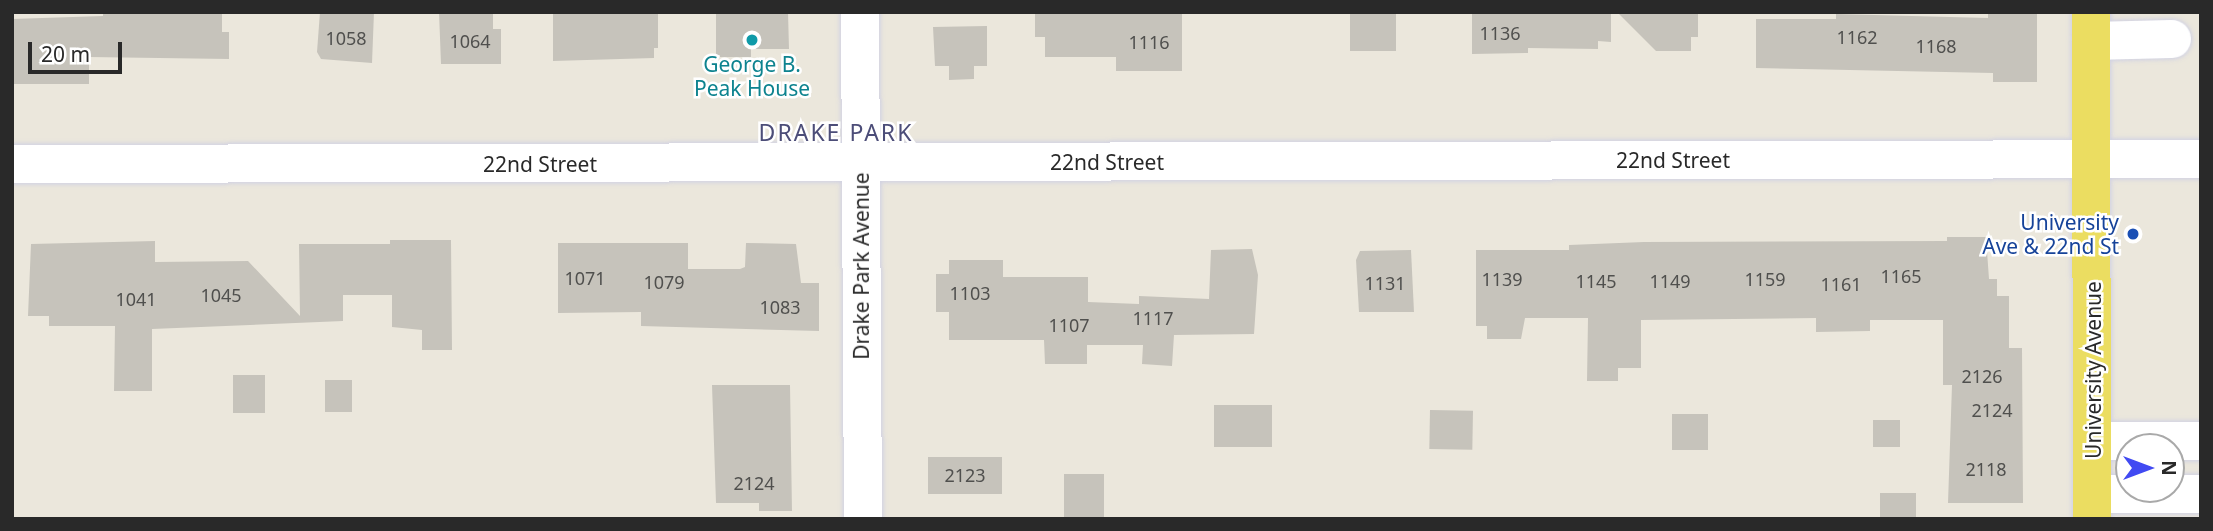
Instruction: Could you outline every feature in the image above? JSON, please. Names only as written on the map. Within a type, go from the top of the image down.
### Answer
[{"type":"main road","name":"University Avenue","points":[[2091,26],[2092,507]]},
{"type":"street","name":"Drake Park Avenue","points":[[860,12],[863,519]]},
{"type":"street","points":[[2091,26],[2182,35]]},
{"type":"street","name":"22nd Street","points":[[12,164],[2201,159]]},
{"type":"street","points":[[2092,442],[2201,441]]},
{"type":"street","points":[[2092,507],[2201,494]]},
{"type":"building","points":[[103,12],[222,12],[222,32],[229,32],[229,59],[89,57],[89,84],[12,84],[12,19],[103,16]]},
{"type":"building","points":[[320,12],[374,12],[372,63],[321,59],[317,52]]},
{"type":"building","points":[[439,12],[493,12],[493,29],[501,29],[501,64],[441,64]]},
{"type":"building","points":[[553,12],[658,12],[658,48],[654,48],[654,58],[553,61]]},
{"type":"building","name":"George B. Peak House","points":[[716,12],[788,12],[789,49],[751,49],[751,57],[716,57]]},
{"type":"building","points":[[1035,12],[1182,12],[1182,71],[1116,71],[1116,57],[1045,57],[1045,37],[1035,37]]},
{"type":"building","points":[[1350,12],[1396,12],[1396,51],[1350,51]]},
{"type":"building","points":[[1472,12],[1611,12],[1611,42],[1598,41],[1598,49],[1528,48],[1528,53],[1472,54]]},
{"type":"building","points":[[1617,12],[1698,13],[1698,37],[1691,37],[1691,51],[1656,51]]},
{"type":"building","points":[[1988,12],[2037,12],[2037,82],[1993,82],[1993,73],[1756,68],[1756,19],[1836,19],[1836,14],[1988,18]]},
{"type":"building","points":[[987,26],[987,66],[974,66],[974,79],[949,80],[949,66],[935,66],[933,27]]},
{"type":"building","points":[[1947,237],[1986,237],[1989,279],[1997,279],[1997,296],[2009,296],[2009,348],[2022,348],[2023,503],[1948,503],[1952,385],[1943,385],[1943,320],[1870,320],[1870,331],[1816,332],[1816,318],[1641,320],[1641,368],[1618,368],[1618,381],[1587,381],[1588,318],[1525,318],[1521,339],[1487,339],[1487,326],[1476,326],[1476,250],[1569,250],[1569,245],[1644,242],[1947,241]]},
{"type":"building","points":[[390,240],[451,240],[452,350],[422,350],[422,330],[392,327],[392,295],[343,295],[343,321],[152,329],[152,391],[114,391],[115,326],[49,326],[49,316],[28,316],[31,244],[155,241],[155,262],[248,261],[300,316],[299,244],[390,244]]},
{"type":"building","points":[[558,243],[688,243],[688,269],[745,267],[746,243],[796,244],[801,283],[819,283],[819,331],[641,326],[641,312],[558,313]]},
{"type":"building","points":[[1252,249],[1258,275],[1254,334],[1174,335],[1172,366],[1142,364],[1143,345],[1087,345],[1087,364],[1045,364],[1044,340],[949,340],[949,312],[936,312],[936,274],[949,274],[949,260],[1003,260],[1003,277],[1088,277],[1088,302],[1139,304],[1139,296],[1209,299],[1211,250]]},
{"type":"building","points":[[1411,250],[1414,312],[1359,312],[1356,260],[1360,251]]},
{"type":"building","points":[[233,375],[265,375],[265,413],[233,413]]},
{"type":"building","points":[[325,380],[352,380],[352,412],[325,412]]},
{"type":"building","points":[[712,385],[790,385],[792,511],[759,511],[759,503],[716,503]]},
{"type":"building","points":[[1214,405],[1272,405],[1272,447],[1214,447]]},
{"type":"building","points":[[1430,410],[1473,411],[1472,450],[1429,449]]},
{"type":"building","points":[[1672,414],[1708,414],[1708,450],[1672,450]]},
{"type":"building","points":[[1873,420],[1900,420],[1900,447],[1873,447]]},
{"type":"building","points":[[928,457],[1002,457],[1002,494],[928,494]]},
{"type":"building","points":[[1064,474],[1104,474],[1104,519],[1064,519]]},
{"type":"building","points":[[1880,493],[1916,493],[1916,519],[1880,519]]},
{"type":"place","name":"George B. Peak House","points":[[752,40]]},
{"type":"place","name":"University Ave & 22nd St","points":[[2133,234]]},
{"type":"district","name":"DRAKE PARK","points":[[836,132]]}]
